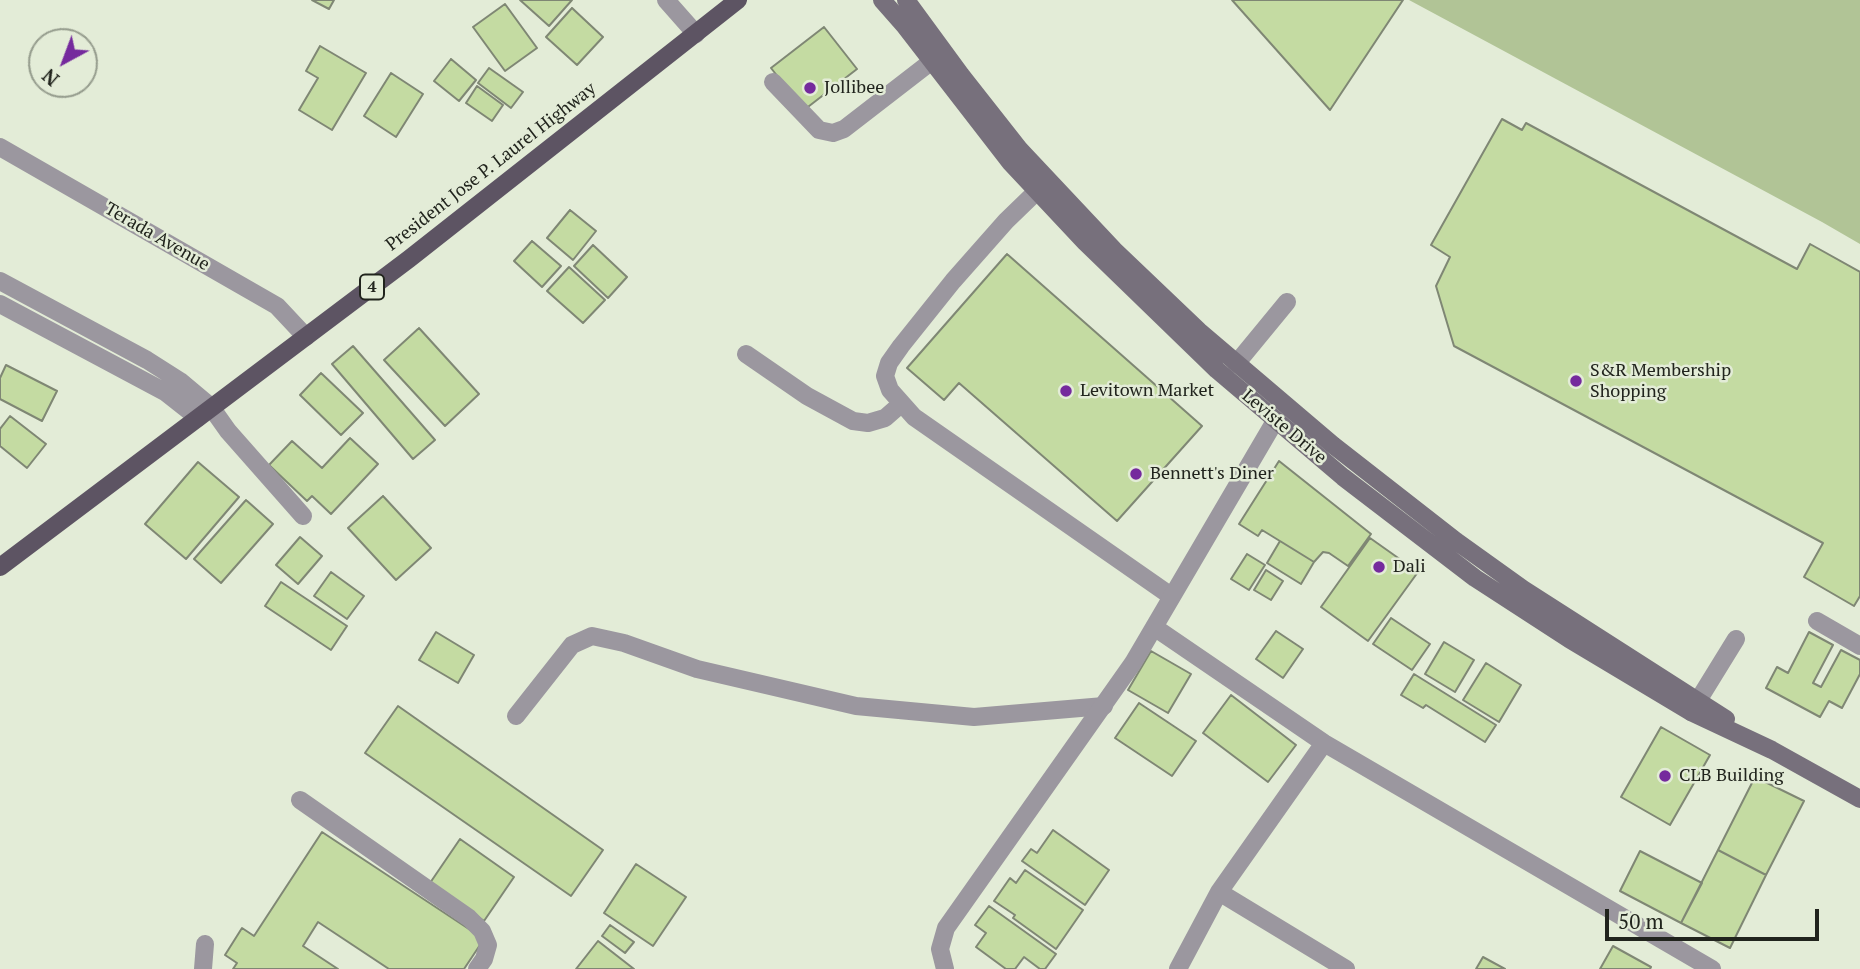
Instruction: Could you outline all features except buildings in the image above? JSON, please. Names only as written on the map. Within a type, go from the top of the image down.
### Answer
[{"type":"main road","name":"President Jose P. Laurel Highway","points":[[0,567],[420,250],[738,0]]},
{"type":"main road","name":"Leviste Drive","points":[[882,0],[1010,162],[1037,191],[1150,307],[1275,421],[1343,477],[1475,578],[1569,639],[1860,799]]},
{"type":"main road","name":"Leviste Drive","points":[[906,0],[1020,150],[1143,279],[1236,364],[1363,469],[1456,541],[1694,706]]},
{"type":"street","points":[[666,0],[696,34]]},
{"type":"street","points":[[773,82],[820,130],[832,133],[844,130],[932,61]]},
{"type":"street","name":"Terada Avenue","points":[[0,146],[277,306],[306,337]]},
{"type":"street","points":[[1037,191],[1006,221],[953,281],[901,346],[889,363],[886,376],[890,390],[914,416],[1171,596]]},
{"type":"street","points":[[0,281],[147,360],[180,381],[204,413]]},
{"type":"street","points":[[1236,364],[1287,302]]},
{"type":"street","points":[[0,304],[204,413],[228,431],[303,516]]},
{"type":"street","points":[[746,354],[807,396],[853,421],[868,423],[884,418],[901,404]]},
{"type":"street","points":[[945,969],[940,949],[946,928],[1104,706],[1154,627],[1275,421]]},
{"type":"street","points":[[1817,621],[1860,646]]},
{"type":"street","points":[[1154,627],[1324,743],[1712,969]]},
{"type":"street","points":[[516,716],[572,645],[592,636],[624,643],[697,669],[856,706],[974,717],[1104,706]]},
{"type":"street","points":[[1694,706],[1736,639]]},
{"type":"street","points":[[1178,969],[1219,892],[1324,743]]},
{"type":"street","points":[[300,800],[469,918],[482,931],[488,945],[484,959],[477,969]]},
{"type":"street","points":[[1219,892],[1346,969]]},
{"type":"street","points":[[203,969],[205,944]]},
{"type":"green space","points":[[1409,0],[1860,0],[1860,244],[1822,222]]},
{"type":"place","name":"Jollibee","points":[[810,88]]},
{"type":"place","name":"S&R Membership Shopping","points":[[1576,381]]},
{"type":"place","name":"Levitown Market","points":[[1066,391]]},
{"type":"place","name":"Bennett's Diner","points":[[1136,474]]},
{"type":"place","name":"Dali","points":[[1379,567]]},
{"type":"place","name":"CLB Building","points":[[1665,776]]}]
